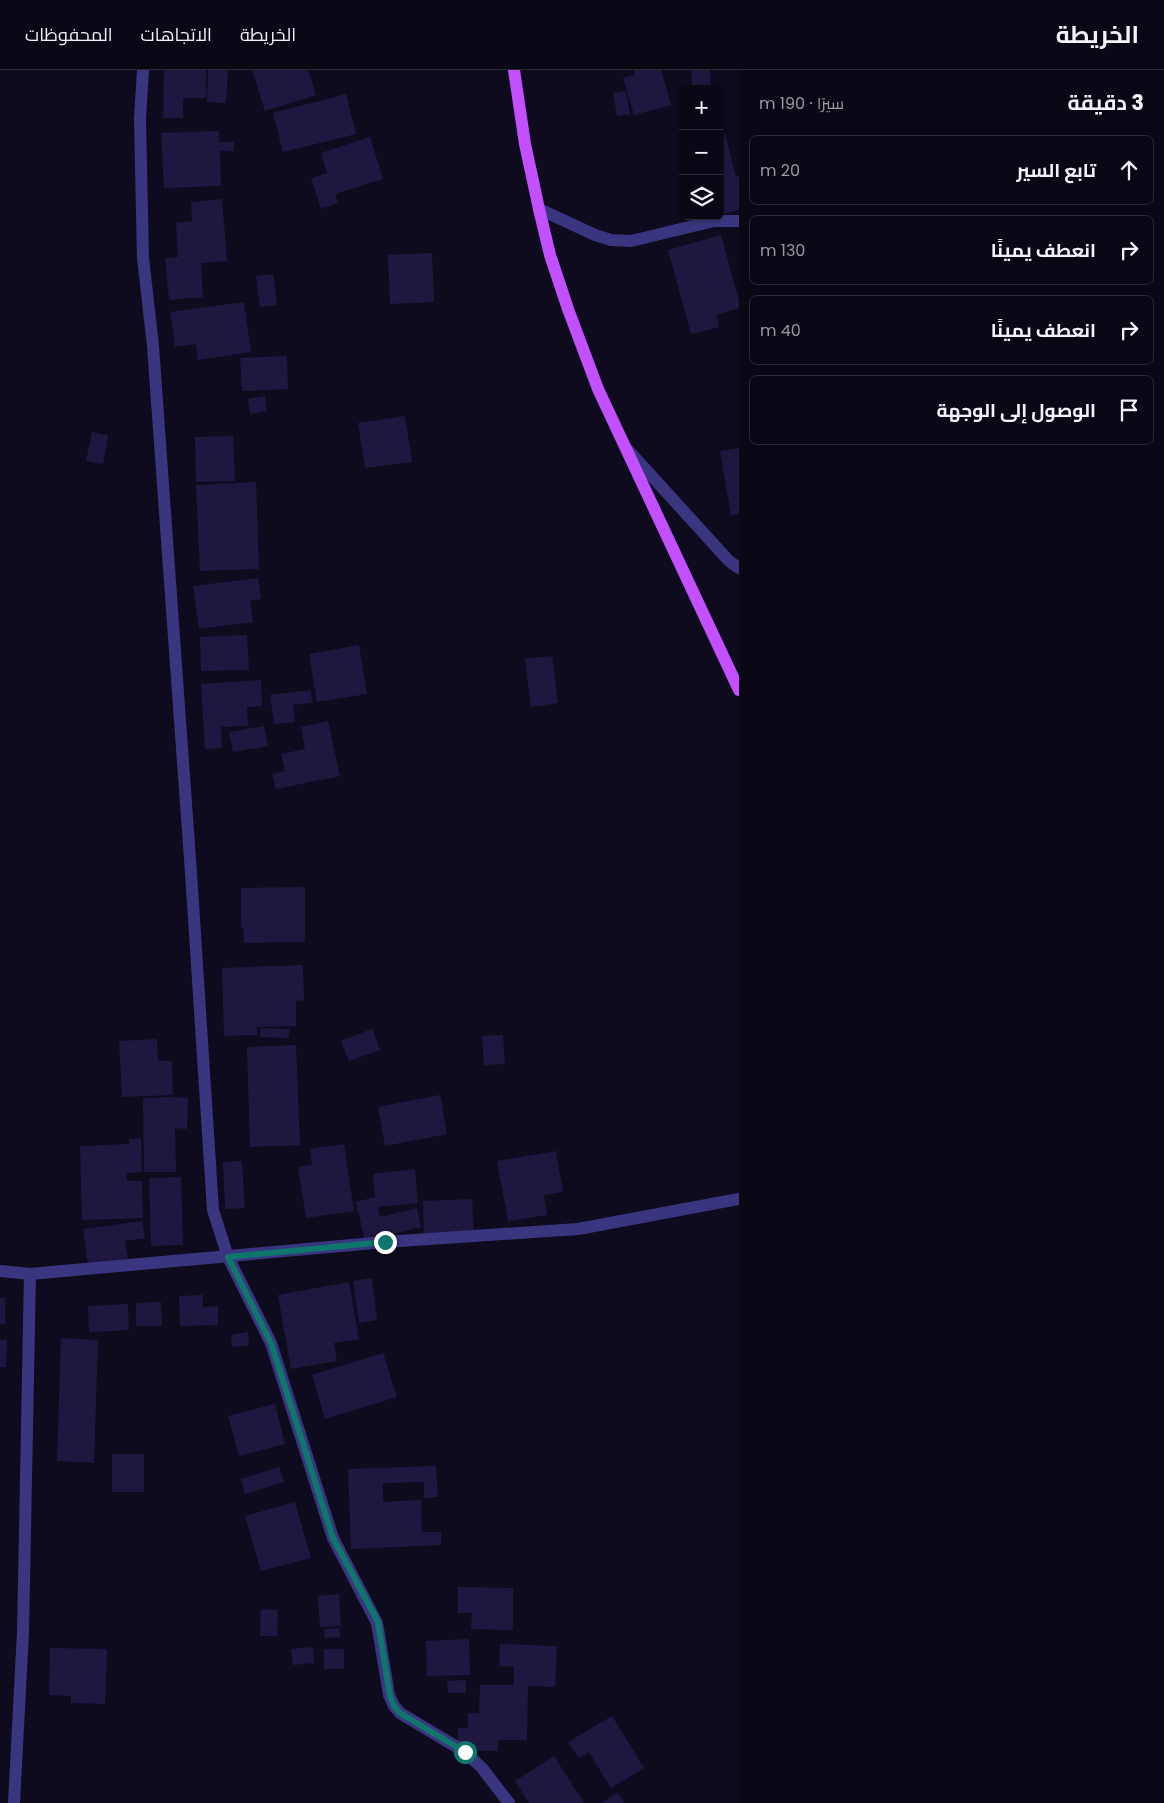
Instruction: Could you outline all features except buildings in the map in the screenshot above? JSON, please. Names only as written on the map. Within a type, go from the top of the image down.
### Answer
[{"type":"main road","points":[[514,70],[525,144],[550,255],[568,309],[598,389],[739,690]]},
{"type":"street","points":[[143,70],[140,119],[143,258],[153,346],[213,1210],[228,1257],[271,1343],[333,1538],[378,1622],[390,1696],[394,1706],[400,1713],[465,1752],[482,1768],[508,1803]]},
{"type":"street","points":[[540,209],[611,240],[632,241],[714,221],[739,222]]},
{"type":"street","points":[[627,448],[729,561],[739,568]]},
{"type":"street","points":[[0,1271],[30,1274],[385,1242],[578,1229],[739,1199]]},
{"type":"street","points":[[14,1803],[23,1632],[30,1274]]},
{"type":"route","points":[[385,1242],[228,1257],[271,1343],[333,1538],[378,1622],[390,1696],[394,1706],[400,1713],[465,1752]]}]
